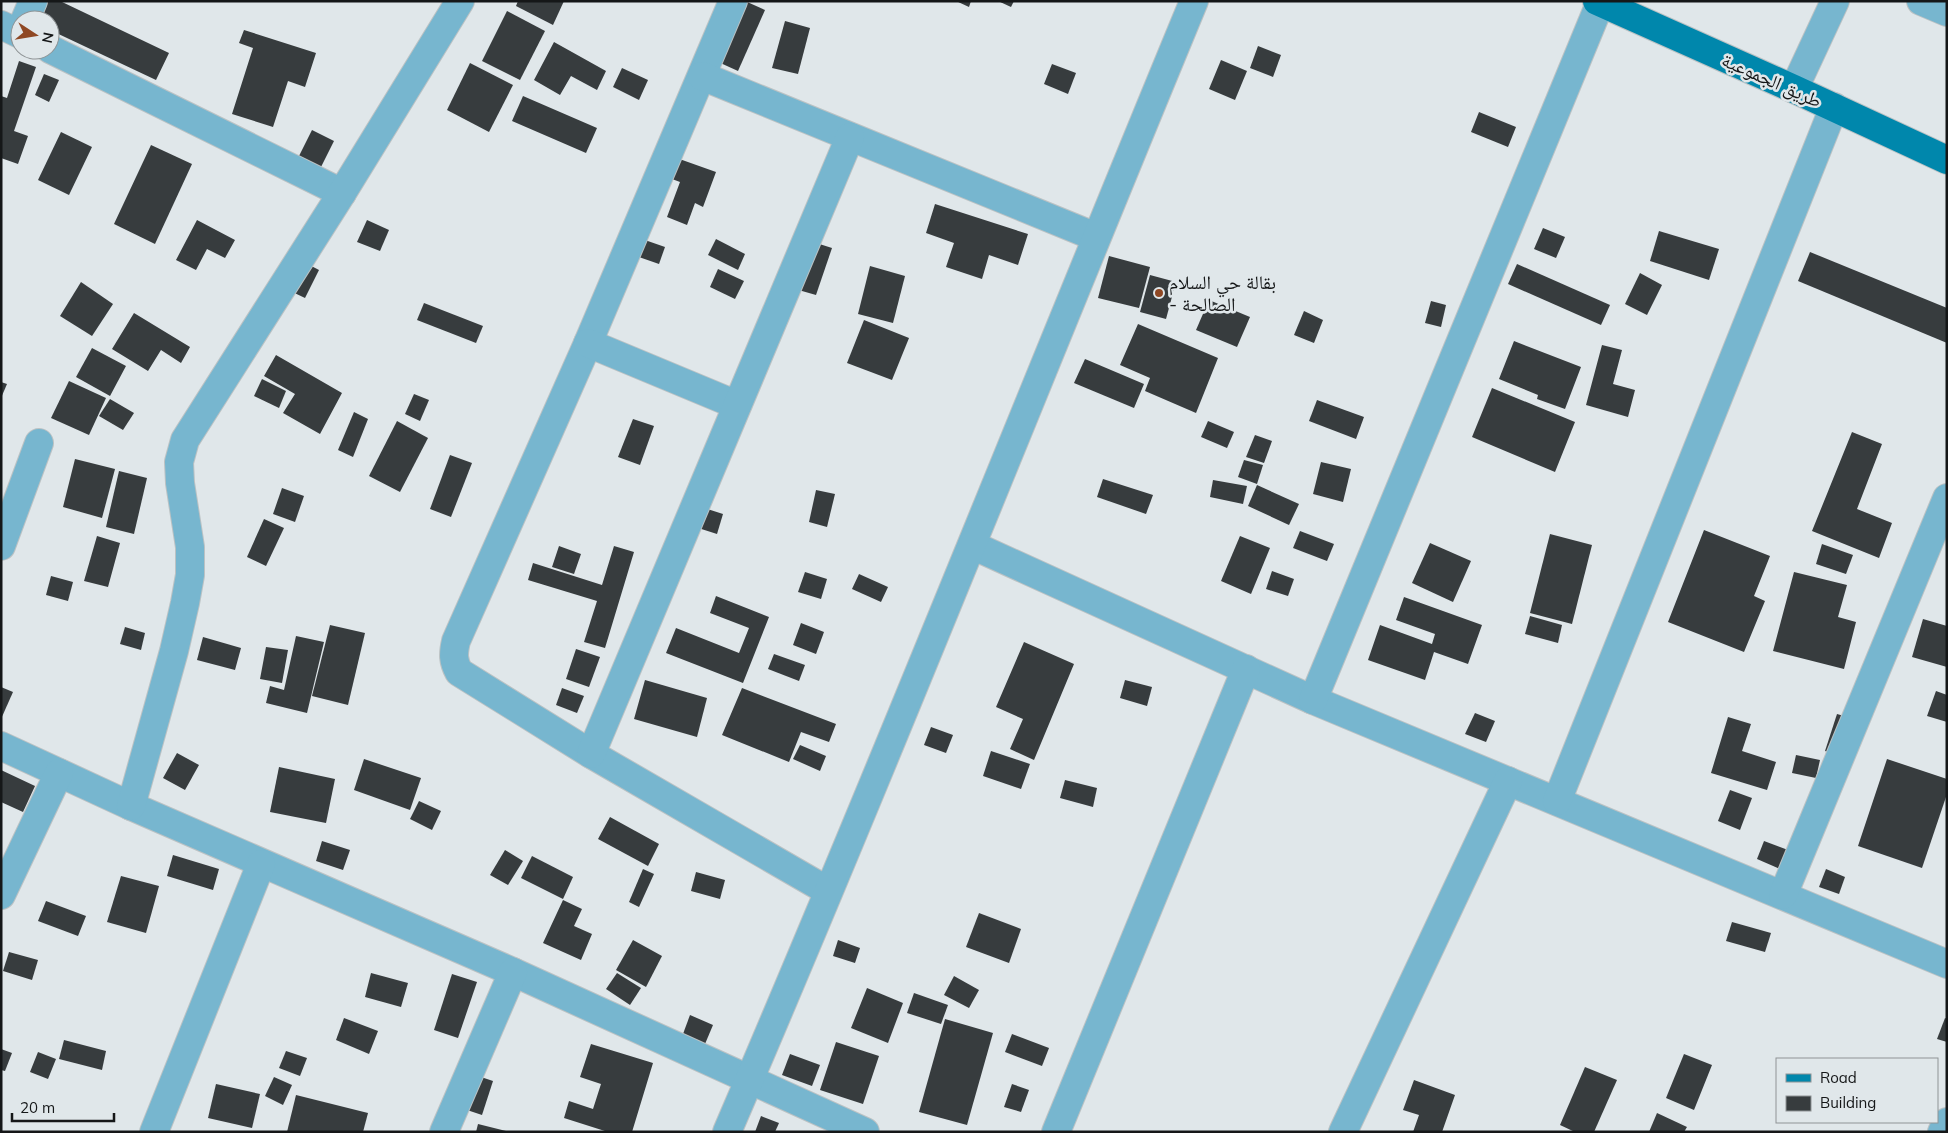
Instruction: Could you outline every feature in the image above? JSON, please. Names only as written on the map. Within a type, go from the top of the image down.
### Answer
[{"type":"main road","name":"طريق الجموعية","points":[[1599,2],[1834,107],[1947,160]]},
{"type":"street","points":[[131,806],[174,651],[188,585],[190,548],[180,483],[179,462],[186,440],[460,1]]},
{"type":"street","points":[[733,1],[588,343],[456,641],[453,653],[454,663],[459,672],[591,754],[828,891]]},
{"type":"street","points":[[727,1132],[972,545],[1096,236],[1194,1]]},
{"type":"street","points":[[1921,1],[1947,12]]},
{"type":"street","points":[[1314,700],[1599,2]]},
{"type":"street","points":[[1794,89],[1829,3]]},
{"type":"street","points":[[60,54],[342,192]]},
{"type":"street","points":[[702,76],[1096,236]]},
{"type":"street","points":[[1557,801],[1834,107]]},
{"type":"street","points":[[591,754],[850,137]]},
{"type":"street","points":[[588,343],[737,406]]},
{"type":"street","points":[[1,546],[39,443]]},
{"type":"street","points":[[1783,895],[1947,498]]},
{"type":"street","points":[[972,545],[1314,700],[1947,964]]},
{"type":"street","points":[[1056,1132],[1246,670]]},
{"type":"street","points":[[1,746],[262,864],[514,972],[865,1132]]},
{"type":"street","points":[[1,895],[59,773]]},
{"type":"street","points":[[1343,1132],[1508,780]]},
{"type":"street","points":[[154,1132],[262,864]]},
{"type":"street","points":[[444,1132],[514,972]]},
{"type":"street","points":[[1942,1132],[1947,1122]]},
{"type":"building","points":[[37,1],[60,1],[169,53],[156,80],[60,35],[60,10],[33,10]]},
{"type":"building","points":[[518,1],[564,1],[553,25],[516,6]]},
{"type":"building","points":[[745,1],[765,10],[738,71],[716,61]]},
{"type":"building","points":[[956,1],[971,1],[969,7]]},
{"type":"building","points":[[998,1],[1014,1],[1011,7]]},
{"type":"building","points":[[507,11],[545,31],[520,80],[482,61]]},
{"type":"building","points":[[785,21],[810,28],[798,74],[772,68]]},
{"type":"building","points":[[244,30],[316,53],[305,87],[288,81],[273,127],[232,114],[253,48],[239,43]]},
{"type":"building","points":[[554,42],[606,71],[597,90],[571,76],[560,95],[534,80]]},
{"type":"building","points":[[1258,46],[1281,55],[1273,77],[1250,68]]},
{"type":"building","points":[[1221,60],[1247,71],[1235,100],[1209,89]]},
{"type":"building","points":[[19,61],[36,67],[14,131],[28,136],[18,164],[1,158],[1,96],[7,98]]},
{"type":"building","points":[[470,63],[513,85],[489,132],[447,110]]},
{"type":"building","points":[[1052,64],[1076,73],[1068,94],[1044,84]]},
{"type":"building","points":[[622,68],[648,80],[639,100],[613,87]]},
{"type":"building","points":[[44,74],[59,80],[49,102],[35,95]]},
{"type":"building","points":[[523,96],[597,128],[586,153],[512,121]]},
{"type":"building","points":[[1479,112],[1516,127],[1508,147],[1471,132]]},
{"type":"building","points":[[312,130],[334,141],[318,173],[296,162]]},
{"type":"building","points":[[61,132],[92,147],[69,195],[38,180]]},
{"type":"building","points":[[151,145],[192,164],[155,244],[114,224]]},
{"type":"building","points":[[671,156],[716,172],[703,207],[695,203],[687,225],[667,217],[680,182],[664,176]]},
{"type":"building","points":[[935,204],[1028,234],[1018,265],[989,255],[982,279],[946,267],[954,243],[926,233]]},
{"type":"building","points":[[197,220],[235,240],[225,258],[207,249],[196,270],[176,260]]},
{"type":"building","points":[[367,220],[389,230],[380,251],[357,242]]},
{"type":"building","points":[[1543,228],[1565,237],[1556,258],[1534,249]]},
{"type":"building","points":[[1659,231],[1719,249],[1709,280],[1650,261]]},
{"type":"building","points":[[642,239],[665,247],[659,264],[636,256]]},
{"type":"building","points":[[716,239],[745,254],[738,270],[708,255]]},
{"type":"building","points":[[810,241],[832,248],[816,295],[795,289]]},
{"type":"building","points":[[1810,252],[1947,308],[1947,343],[1798,281]]},
{"type":"building","points":[[1109,256],[1150,267],[1139,308],[1098,298]]},
{"type":"building","points":[[298,259],[319,270],[305,298],[284,288]]},
{"type":"building","points":[[1517,264],[1610,305],[1601,325],[1508,284]]},
{"type":"building","points":[[870,266],[905,276],[893,323],[858,314]]},
{"type":"building","points":[[718,269],[744,281],[735,299],[710,287]]},
{"type":"building","points":[[1640,273],[1662,285],[1647,315],[1625,304]]},
{"type":"building","points":[[1150,275],[1176,282],[1166,319],[1140,312]]},
{"type":"building","points":[[81,282],[113,304],[92,336],[60,316]]},
{"type":"building","points":[[1209,300],[1250,317],[1237,347],[1196,330]]},
{"type":"building","points":[[1431,301],[1446,305],[1441,327],[1425,323]]},
{"type":"building","points":[[424,303],[483,326],[476,343],[417,320]]},
{"type":"building","points":[[1304,311],[1323,320],[1314,343],[1294,335]]},
{"type":"building","points":[[134,313],[190,347],[181,363],[161,350],[148,371],[112,349]]},
{"type":"building","points":[[864,320],[909,338],[892,380],[847,363]]},
{"type":"building","points":[[1138,324],[1218,358],[1196,413],[1145,391],[1150,378],[1120,365]]},
{"type":"building","points":[[1514,341],[1581,367],[1565,409],[1537,399],[1538,395],[1499,379]]},
{"type":"building","points":[[1602,345],[1622,350],[1613,384],[1635,390],[1628,417],[1586,405]]},
{"type":"building","points":[[92,348],[126,366],[110,396],[76,377]]},
{"type":"building","points":[[276,355],[342,393],[320,434],[283,413],[295,394],[264,376]]},
{"type":"building","points":[[1085,359],[1144,384],[1134,408],[1074,383]]},
{"type":"building","points":[[262,379],[286,391],[279,408],[254,396]]},
{"type":"building","points":[[69,381],[106,398],[89,435],[51,418]]},
{"type":"building","points":[[1,382],[7,384],[1,398]]},
{"type":"building","points":[[1492,388],[1575,422],[1555,472],[1472,437]]},
{"type":"building","points":[[414,394],[429,400],[420,421],[405,414]]},
{"type":"building","points":[[110,399],[134,413],[123,430],[99,416]]},
{"type":"building","points":[[1317,400],[1364,417],[1356,439],[1309,421]]},
{"type":"building","points":[[354,412],[368,419],[353,457],[338,450]]},
{"type":"building","points":[[633,419],[654,426],[640,465],[618,457]]},
{"type":"building","points":[[397,421],[428,438],[400,492],[369,476]]},
{"type":"building","points":[[1208,421],[1234,432],[1227,448],[1201,437]]},
{"type":"building","points":[[1852,432],[1882,444],[1857,509],[1892,523],[1879,558],[1812,531]]},
{"type":"building","points":[[1255,435],[1272,441],[1264,463],[1246,457]]},
{"type":"building","points":[[450,455],[472,463],[451,517],[430,509]]},
{"type":"building","points":[[75,459],[115,469],[102,518],[63,507]]},
{"type":"building","points":[[1244,460],[1263,465],[1257,484],[1238,477]]},
{"type":"building","points":[[1321,462],[1351,469],[1343,502],[1313,494]]},
{"type":"building","points":[[119,471],[147,478],[134,534],[106,527]]},
{"type":"building","points":[[1103,479],[1153,495],[1146,514],[1097,497]]},
{"type":"building","points":[[1213,480],[1247,486],[1243,504],[1210,497]]},
{"type":"building","points":[[1257,485],[1299,504],[1289,525],[1248,506]]},
{"type":"building","points":[[282,488],[304,496],[295,522],[273,514]]},
{"type":"building","points":[[816,490],[835,494],[827,527],[809,522]]},
{"type":"building","points":[[698,506],[723,514],[717,534],[692,526]]},
{"type":"building","points":[[264,519],[284,528],[266,566],[247,557]]},
{"type":"building","points":[[1704,530],[1770,556],[1754,596],[1765,601],[1744,652],[1668,622]]},
{"type":"building","points":[[1300,531],[1334,544],[1327,561],[1293,548]]},
{"type":"building","points":[[1550,534],[1592,545],[1572,624],[1530,613]]},
{"type":"building","points":[[97,536],[120,543],[108,587],[84,581]]},
{"type":"building","points":[[1240,536],[1270,548],[1251,594],[1221,581]]},
{"type":"building","points":[[1430,543],[1471,561],[1453,602],[1412,583]]},
{"type":"building","points":[[1822,544],[1853,555],[1846,574],[1816,564]]},
{"type":"building","points":[[559,546],[581,554],[574,574],[552,567]]},
{"type":"building","points":[[614,546],[634,552],[605,648],[584,642],[597,601],[528,580],[533,563],[602,585]]},
{"type":"building","points":[[1272,571],[1294,579],[1288,596],[1266,589]]},
{"type":"building","points":[[805,572],[827,579],[821,599],[798,592]]},
{"type":"building","points":[[1794,572],[1847,585],[1838,617],[1856,622],[1844,669],[1773,651]]},
{"type":"building","points":[[859,574],[888,587],[881,602],[852,589]]},
{"type":"building","points":[[51,576],[73,582],[68,601],[46,595]]},
{"type":"building","points":[[716,596],[769,617],[743,683],[666,653],[676,628],[739,653],[749,628],[710,613]]},
{"type":"building","points":[[1404,597],[1482,625],[1468,664],[1434,652],[1425,680],[1368,660],[1380,625],[1432,644],[1435,634],[1396,620]]},
{"type":"building","points":[[1530,616],[1562,625],[1558,643],[1525,634]]},
{"type":"building","points":[[1923,619],[1947,626],[1947,667],[1912,657]]},
{"type":"building","points":[[801,623],[824,632],[816,654],[793,645]]},
{"type":"building","points":[[330,625],[365,633],[348,705],[312,696]]},
{"type":"building","points":[[125,627],[145,633],[141,650],[120,644]]},
{"type":"building","points":[[296,636],[324,642],[307,713],[266,703],[270,686],[284,690]]},
{"type":"building","points":[[203,637],[241,648],[235,670],[197,660]]},
{"type":"building","points":[[1024,642],[1074,664],[1034,760],[1010,749],[1023,719],[996,707]]},
{"type":"building","points":[[266,647],[288,650],[282,683],[260,679]]},
{"type":"building","points":[[576,649],[600,657],[589,687],[566,679]]},
{"type":"building","points":[[774,654],[805,665],[799,681],[768,669]]},
{"type":"building","points":[[645,680],[707,698],[697,737],[634,719]]},
{"type":"building","points":[[1125,680],[1152,687],[1147,706],[1120,698]]},
{"type":"building","points":[[1,687],[13,692],[1,719]]},
{"type":"building","points":[[562,688],[584,696],[577,713],[556,705]]},
{"type":"building","points":[[742,688],[836,724],[829,742],[801,732],[789,762],[722,735]]},
{"type":"building","points":[[1936,691],[1947,695],[1947,722],[1927,716]]},
{"type":"building","points":[[1475,713],[1495,721],[1486,742],[1465,734]]},
{"type":"building","points":[[1837,714],[1851,718],[1838,756],[1825,751]]},
{"type":"building","points":[[1728,717],[1751,724],[1742,751],[1776,762],[1767,790],[1711,773]]},
{"type":"building","points":[[931,727],[953,735],[946,753],[924,745]]},
{"type":"building","points":[[800,745],[826,756],[820,771],[793,759]]},
{"type":"building","points":[[991,751],[1030,764],[1021,789],[983,776]]},
{"type":"building","points":[[177,753],[199,765],[185,790],[163,778]]},
{"type":"building","points":[[1796,755],[1820,760],[1816,778],[1792,773]]},
{"type":"building","points":[[364,759],[421,778],[410,810],[354,790]]},
{"type":"building","points":[[1887,759],[1947,779],[1947,794],[1922,868],[1858,846]]},
{"type":"building","points":[[279,767],[335,779],[326,823],[270,812]]},
{"type":"building","points":[[1,770],[35,786],[23,812],[1,802]]},
{"type":"building","points":[[1065,780],[1097,788],[1093,807],[1060,798]]},
{"type":"building","points":[[1730,790],[1752,798],[1740,830],[1718,821]]},
{"type":"building","points":[[419,801],[441,811],[432,830],[410,819]]},
{"type":"building","points":[[610,817],[659,844],[648,866],[598,839]]},
{"type":"building","points":[[322,841],[350,850],[343,870],[316,861]]},
{"type":"building","points":[[1764,841],[1788,850],[1780,869],[1757,859]]},
{"type":"building","points":[[505,850],[523,861],[508,885],[490,875]]},
{"type":"building","points":[[173,855],[219,869],[213,890],[167,876]]},
{"type":"building","points":[[532,856],[573,877],[563,899],[521,878]]},
{"type":"building","points":[[643,869],[654,874],[639,907],[629,902]]},
{"type":"building","points":[[1826,869],[1845,877],[1839,894],[1819,887]]},
{"type":"building","points":[[696,872],[725,880],[720,899],[691,891]]},
{"type":"building","points":[[121,876],[159,886],[146,933],[107,922]]},
{"type":"building","points":[[563,900],[582,909],[574,926],[592,934],[581,960],[543,943]]},
{"type":"building","points":[[46,901],[86,916],[78,936],[38,921]]},
{"type":"building","points":[[979,913],[1021,929],[1009,963],[966,947]]},
{"type":"building","points":[[1732,922],[1771,933],[1765,952],[1726,941]]},
{"type":"building","points":[[633,940],[662,956],[646,987],[616,970]]},
{"type":"building","points":[[838,940],[860,948],[855,963],[833,956]]},
{"type":"building","points":[[9,952],[38,960],[32,980],[3,971]]},
{"type":"building","points":[[371,973],[408,983],[401,1007],[365,997]]},
{"type":"building","points":[[617,973],[641,988],[630,1005],[606,989]]},
{"type":"building","points":[[452,974],[477,982],[458,1038],[434,1030]]},
{"type":"building","points":[[954,976],[979,990],[969,1008],[944,995]]},
{"type":"building","points":[[867,988],[903,1003],[888,1043],[851,1028]]},
{"type":"building","points":[[914,993],[948,1005],[941,1024],[907,1013]]},
{"type":"building","points":[[690,1015],[713,1025],[705,1044],[683,1034]]},
{"type":"building","points":[[344,1018],[378,1031],[369,1054],[336,1040]]},
{"type":"building","points":[[1945,1018],[1947,1019],[1947,1042],[1937,1039]]},
{"type":"building","points":[[945,1019],[993,1033],[967,1125],[919,1112]]},
{"type":"building","points":[[1012,1034],[1049,1048],[1042,1066],[1005,1052]]},
{"type":"building","points":[[64,1040],[106,1051],[102,1070],[59,1059]]},
{"type":"building","points":[[836,1042],[879,1056],[863,1104],[820,1090]]},
{"type":"building","points":[[591,1044],[653,1063],[632,1132],[608,1132],[564,1118],[569,1101],[593,1109],[601,1084],[580,1077]]},
{"type":"building","points":[[1,1049],[12,1053],[5,1071],[1,1070]]},
{"type":"building","points":[[286,1051],[307,1058],[300,1076],[279,1068]]},
{"type":"building","points":[[38,1052],[56,1059],[48,1079],[30,1072]]},
{"type":"building","points":[[790,1054],[820,1065],[812,1086],[782,1075]]},
{"type":"building","points":[[1684,1054],[1712,1065],[1694,1110],[1666,1098]]},
{"type":"building","points":[[1585,1067],[1617,1080],[1594,1132],[1575,1132],[1560,1125]]},
{"type":"building","points":[[478,1076],[493,1081],[482,1115],[467,1110]]},
{"type":"building","points":[[274,1077],[292,1085],[283,1105],[265,1096]]},
{"type":"building","points":[[1414,1080],[1455,1095],[1442,1132],[1413,1132],[1419,1115],[1403,1110]]},
{"type":"building","points":[[216,1084],[260,1094],[252,1128],[208,1118]]},
{"type":"building","points":[[1012,1084],[1029,1090],[1021,1112],[1004,1107]]},
{"type":"building","points":[[296,1095],[368,1113],[363,1132],[287,1132]]},
{"type":"building","points":[[1657,1113],[1687,1127],[1684,1132],[1649,1132]]},
{"type":"building","points":[[761,1116],[779,1123],[775,1132],[755,1132]]},
{"type":"building","points":[[478,1124],[506,1131],[506,1132],[476,1132]]},
{"type":"place","name":"بقالة حي السلام - الصالحة","points":[[1159,293]]}]
